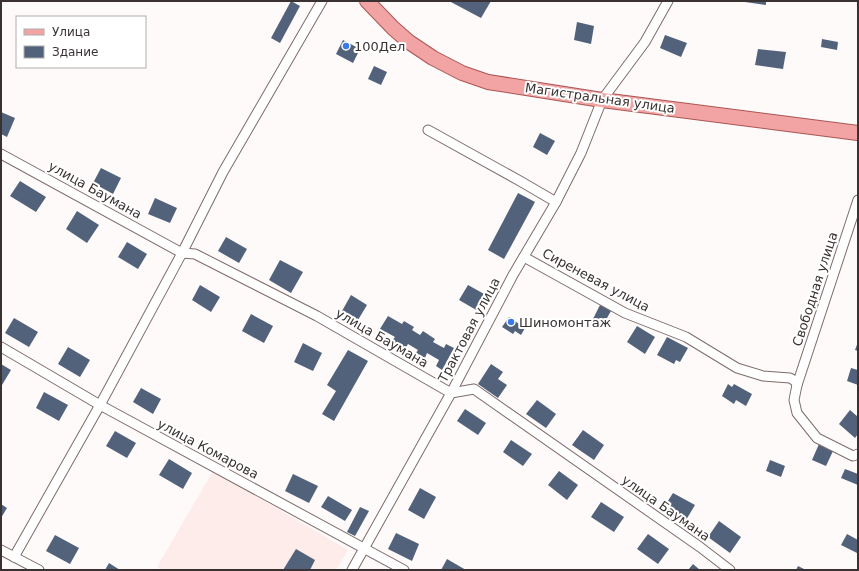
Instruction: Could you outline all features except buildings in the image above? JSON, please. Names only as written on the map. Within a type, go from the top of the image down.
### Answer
[{"type":"main road","name":"Магистральная улица","points":[[367,1],[393,28],[409,42],[432,58],[462,73],[488,82],[602,100],[858,133]]},
{"type":"street","points":[[14,557],[100,405],[182,253],[223,172],[322,1]]},
{"type":"street","name":"Трактовая улица","points":[[352,570],[451,393],[513,275],[556,202],[581,153],[602,100],[645,42],[668,1]]},
{"type":"street","points":[[428,130],[556,202]]},
{"type":"street","name":"улица Баумана","points":[[1,154],[182,253],[195,254],[310,313],[451,393],[474,389],[730,570]]},
{"type":"street","name":"Свободная улица","points":[[797,385],[858,200]]},
{"type":"street","name":"Сиреневая улица","points":[[524,258],[625,313],[686,337],[738,368],[763,376],[790,378],[795,381],[797,385]]},
{"type":"street","name":"улица Комарова","points":[[1,347],[100,405],[404,570]]},
{"type":"street","points":[[797,385],[794,400],[797,413],[817,438],[856,457]]},
{"type":"street","points":[[1,550],[38,570]]},
{"type":"shaded area","points":[[213,471],[348,550],[336,570],[162,570],[157,567]]},
{"type":"place","name":"100Дел","points":[[346,46]]},
{"type":"place","name":"Шиномонтаж","points":[[511,322]]}]
